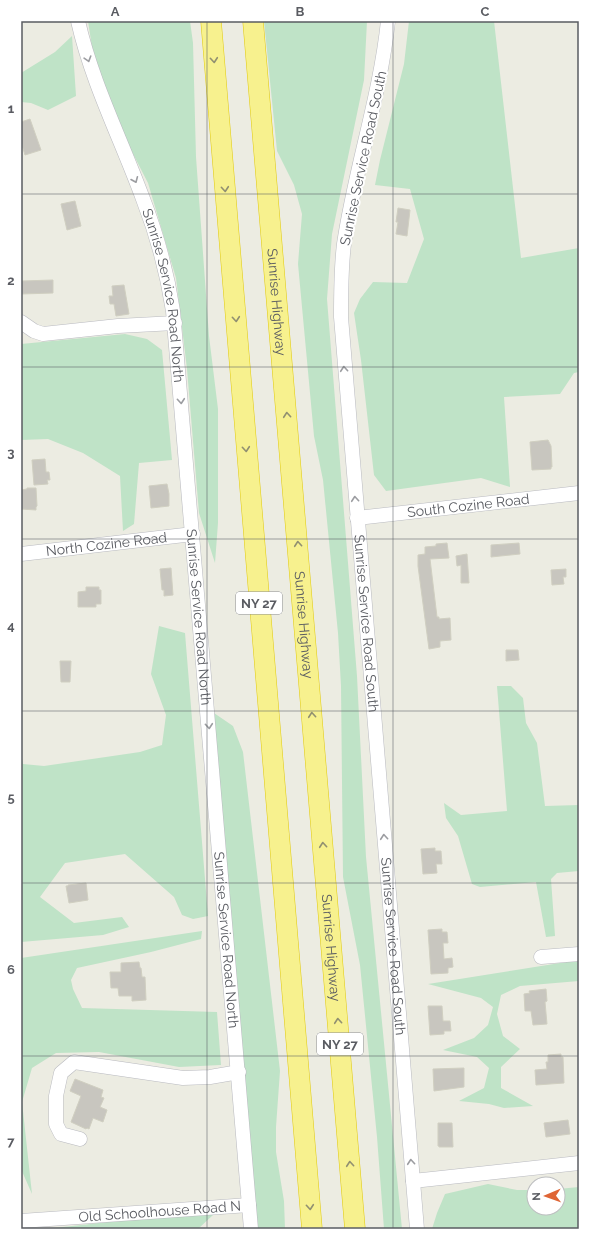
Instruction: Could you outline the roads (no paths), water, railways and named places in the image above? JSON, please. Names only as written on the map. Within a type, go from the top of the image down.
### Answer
[{"type":"highway","name":"NY 27","points":[[211,21],[312,1229]]},
{"type":"highway","name":"Sunrise Highway","points":[[253,21],[356,1229]]},
{"type":"street","name":"Sunrise Service Road North","points":[[78,21],[82,40],[94,77],[143,197],[154,229],[168,279],[175,323],[251,1229]]},
{"type":"street","name":"Sunrise Service Road South","points":[[388,21],[381,70],[350,209],[342,264],[341,322],[417,1229]]},
{"type":"street","points":[[21,322],[34,331],[43,334],[118,326],[175,323]]},
{"type":"street","name":"South Cozine Road","points":[[357,518],[579,493]]},
{"type":"street","name":"North Cozine Road","points":[[21,554],[193,534]]},
{"type":"street","points":[[541,958],[579,954]]},
{"type":"street","points":[[80,1139],[61,1134],[56,1124],[56,1096],[61,1073],[74,1062],[183,1078],[210,1077],[238,1072]]},
{"type":"street","points":[[413,1180],[579,1163]]},
{"type":"street","name":"Old Schoolhouse Road N","points":[[25,1223],[250,1205]]}]
